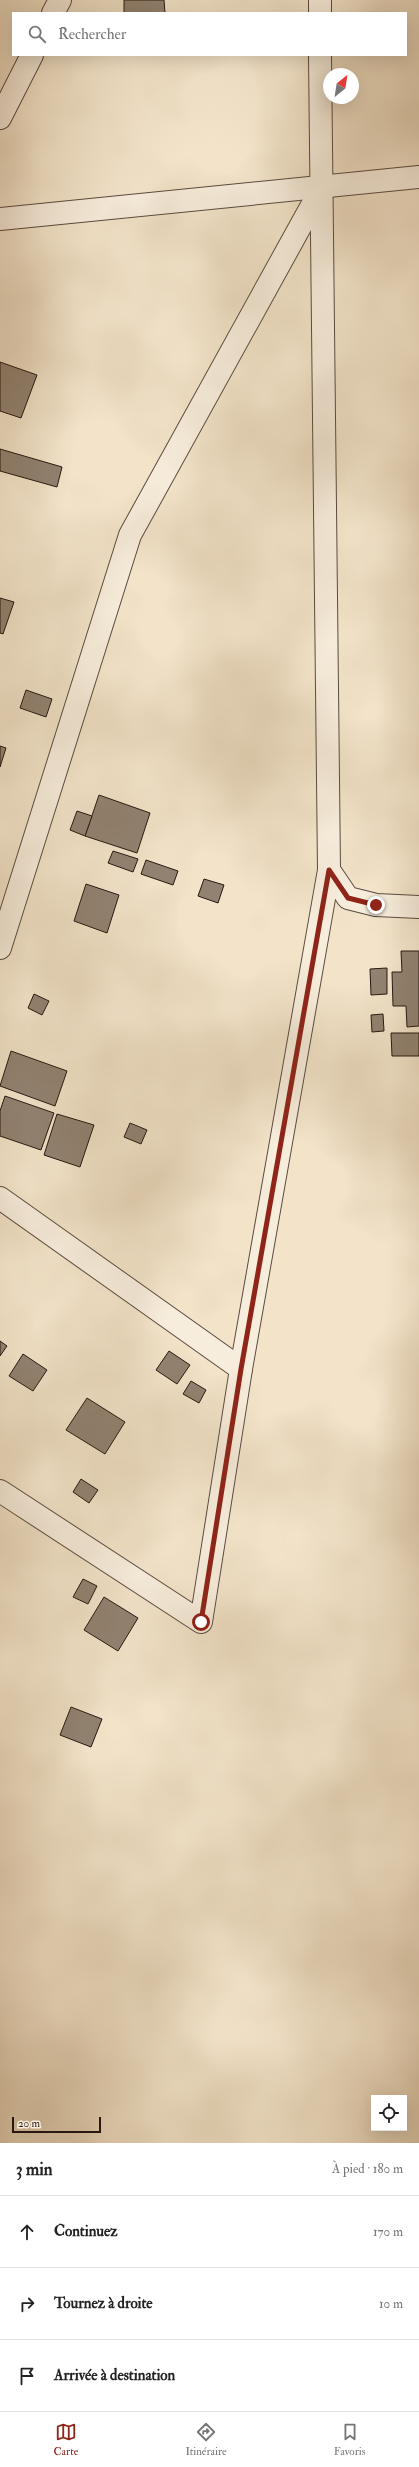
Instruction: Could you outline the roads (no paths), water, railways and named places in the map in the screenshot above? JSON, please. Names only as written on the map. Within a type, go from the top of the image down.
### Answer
[{"type":"street","points":[[54,12],[60,0]]},
{"type":"street","points":[[320,0],[320,12]]},
{"type":"street","points":[[0,118],[31,56]]},
{"type":"street","points":[[0,1491],[201,1622],[241,1369],[329,870],[320,56]]},
{"type":"street","points":[[0,219],[419,178]]},
{"type":"street","points":[[0,948],[130,535],[322,187]]},
{"type":"street","points":[[329,870],[348,898],[376,905],[419,907]]},
{"type":"street","points":[[0,1198],[241,1369]]}]
